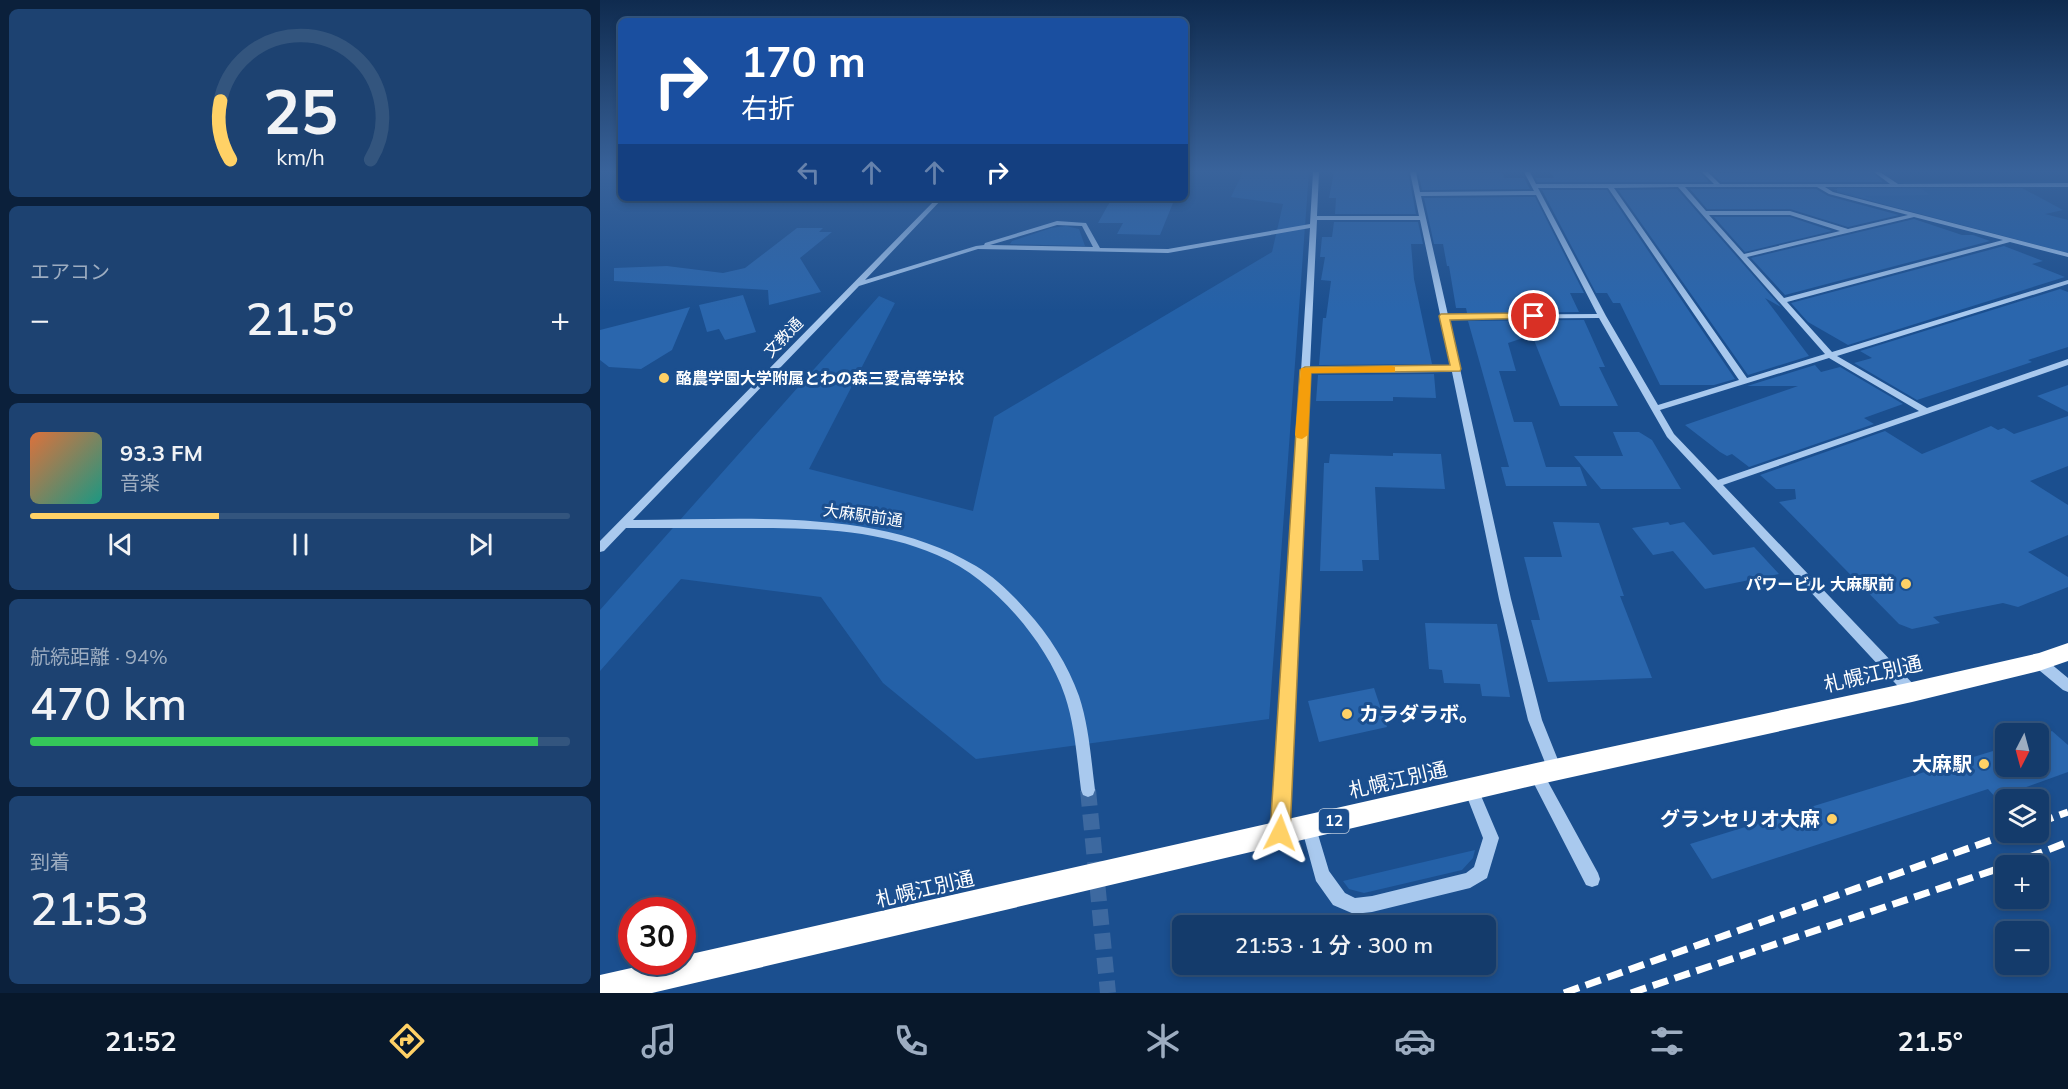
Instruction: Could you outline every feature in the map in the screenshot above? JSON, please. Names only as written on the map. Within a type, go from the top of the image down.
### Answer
[{"type":"highway","name":"札幌江別通","points":[[600,990],[1546,772],[1912,692],[2039,662],[2068,652]]},
{"type":"street","name":"文教通","points":[[623,524],[920,218]]},
{"type":"street","points":[[1280,833],[1313,218]]},
{"type":"street","points":[[978,247],[1168,251],[1313,222],[1413,218]]},
{"type":"street","points":[[1422,218],[1505,599],[1546,772],[1593,879]]},
{"type":"street","points":[[1550,218],[1602,316],[1670,435],[1912,692]]},
{"type":"street","points":[[1632,218],[1745,382]]},
{"type":"street","points":[[1710,218],[1831,356],[1926,411]]},
{"type":"street","points":[[1807,218],[1848,231]]},
{"type":"street","points":[[1742,256],[1900,218]]},
{"type":"street","points":[[1927,218],[2068,255]]},
{"type":"street","points":[[855,285],[1057,223],[1084,224],[1098,250]]},
{"type":"street","points":[[1781,301],[2011,240]]},
{"type":"street","points":[[1655,409],[2068,282]]},
{"type":"street","points":[[1444,316],[1602,316]]},
{"type":"street","points":[[1717,484],[2068,362]]},
{"type":"street","points":[[1305,370],[1456,369]]},
{"type":"street","points":[[600,548],[623,524]]},
{"type":"street","name":"大麻駅前通","points":[[623,524],[779,524],[844,527],[909,538],[957,559],[989,580],[1014,604],[1038,633],[1054,659],[1072,696],[1077,714],[1088,790]]},
{"type":"street","points":[[2039,662],[2068,686]]},
{"type":"street","points":[[1309,826],[1322,875],[1339,899],[1354,906],[1372,904],[1470,880],[1481,872],[1491,838],[1472,789]]},
{"type":"shaded area","points":[[1280,218],[1306,218],[1269,719],[976,759],[883,683],[821,597],[681,579],[600,671],[600,610],[879,296],[895,303],[809,469],[973,511],[994,417],[1272,252]]},
{"type":"shaded area","points":[[1937,218],[2068,220],[2068,253]]},
{"type":"shaded area","points":[[1066,226],[1079,229],[1085,246],[1010,244],[1012,241],[1051,228]]},
{"type":"shaded area","points":[[1475,850],[1473,858],[1462,870],[1364,893],[1349,889],[1343,881]]},
{"type":"building","points":[[1101,218],[1167,218],[1160,235],[1117,234],[1123,223],[1098,223]]},
{"type":"building","points":[[1428,218],[1546,218],[1584,293],[1570,293],[1579,312],[1467,313],[1466,308],[1456,308],[1443,244],[1434,244]]},
{"type":"building","points":[[1557,218],[1626,218],[1735,379],[1714,385],[1660,385],[1620,303],[1613,303],[1607,293],[1596,293]]},
{"type":"building","points":[[1638,218],[1703,218],[1781,307],[1765,298],[1809,356],[1748,375]]},
{"type":"building","points":[[1715,218],[1794,218],[1832,231],[1745,252]]},
{"type":"building","points":[[1820,218],[1885,218],[1848,227]]},
{"type":"building","points":[[1914,219],[1962,235],[1973,235],[1990,241],[1785,295],[1751,258]]},
{"type":"building","points":[[1334,222],[1418,222],[1423,244],[1411,244],[1414,279],[1432,364],[1319,365],[1323,318],[1326,318],[1331,281],[1321,280],[1325,257],[1320,257],[1322,237],[1332,237]]},
{"type":"building","points":[[797,228],[823,228],[819,232],[832,232],[800,258],[821,292],[769,305],[768,290],[614,281],[614,268],[667,266],[723,273],[745,268]]},
{"type":"building","points":[[2004,246],[2043,261],[2032,264],[2065,277],[1848,345],[1808,322],[1791,303]]},
{"type":"building","points":[[2060,289],[2068,292],[2068,347],[2028,360],[2032,362],[1917,400],[1854,363],[1872,358],[1860,351]]},
{"type":"building","points":[[743,295],[756,332],[725,340],[719,329],[707,332],[699,305]]},
{"type":"building","points":[[690,307],[672,350],[641,369],[609,367],[600,360],[600,330]]},
{"type":"building","points":[[1584,320],[1605,367],[1599,367],[1618,406],[1560,406],[1532,335],[1508,343],[1516,371],[1499,371],[1514,422],[1532,422],[1546,467],[1580,467],[1587,486],[1506,486],[1501,467],[1509,467],[1468,321]]},
{"type":"building","points":[[1815,365],[1821,372],[1840,367],[1903,404],[1864,418],[1874,424],[1749,467],[1732,454],[1727,456],[1720,452],[1685,425],[1798,386],[1747,386]]},
{"type":"building","points":[[1434,374],[1436,398],[1393,397],[1393,401],[1316,401],[1318,375]]},
{"type":"building","points":[[2068,385],[2068,412],[2037,396]]},
{"type":"building","points":[[2068,416],[2068,466],[2030,481],[2068,505],[2068,535],[2028,552],[2068,577],[2068,587],[2018,607],[2003,603],[1933,617],[1940,623],[1912,629],[1899,624],[1779,502],[1796,499],[1795,489],[1776,489],[1760,475],[1885,431],[1922,454],[1991,426],[1998,430],[2004,428],[2014,434]]},
{"type":"building","points":[[1613,432],[1639,432],[1652,440],[1681,489],[1601,489],[1574,456],[1623,456]]},
{"type":"building","points":[[1393,453],[1441,454],[1445,489],[1375,487],[1379,560],[1362,560],[1363,571],[1320,571],[1324,463],[1329,463],[1330,454],[1393,456]]},
{"type":"building","points":[[1553,522],[1599,523],[1624,596],[1620,596],[1652,678],[1548,682],[1531,620],[1540,620],[1524,557],[1562,557]]},
{"type":"building","points":[[1668,522],[1670,525],[1684,522],[1713,555],[1754,547],[1779,574],[1705,589],[1673,551],[1653,555],[1632,528]]},
{"type":"building","points":[[1425,623],[1497,624],[1510,697],[1482,696],[1480,684],[1444,683],[1442,670],[1429,669]]},
{"type":"building","name":"カラダラボ。","points":[[1374,688],[1387,727],[1319,742],[1308,701]]},
{"type":"building","name":"グランセリオ大麻","points":[[2052,731],[2068,745],[2068,772],[2021,789],[1995,789],[1995,797],[1988,789],[1712,879],[1690,844],[1995,750],[1995,777],[2049,777],[2049,732]]},
{"type":"tunnel","points":[[1088,790],[1108,993]]},
{"type":"railway","points":[[2049,819],[2068,812]]},
{"type":"railway","points":[[1564,993],[1995,839]]},
{"type":"railway","points":[[1631,993],[2006,866],[2068,842]]},
{"type":"slow traffic","points":[[1302,435],[1305,370],[1391,369]]},
{"type":"place","name":"酪農学園大学附属とわの森三愛高等学校","points":[[664,378]]},
{"type":"place","name":"パワービル 大麻駅前","points":[[1906,584]]},
{"type":"place","name":"カラダラボ。","points":[[1347,714]]},
{"type":"place","name":"大麻駅","points":[[1984,764]]},
{"type":"place","name":"グランセリオ大麻","points":[[1832,819]]},
{"type":"route","points":[[1280,833],[1305,370],[1456,369],[1444,316],[1534,316]]}]
